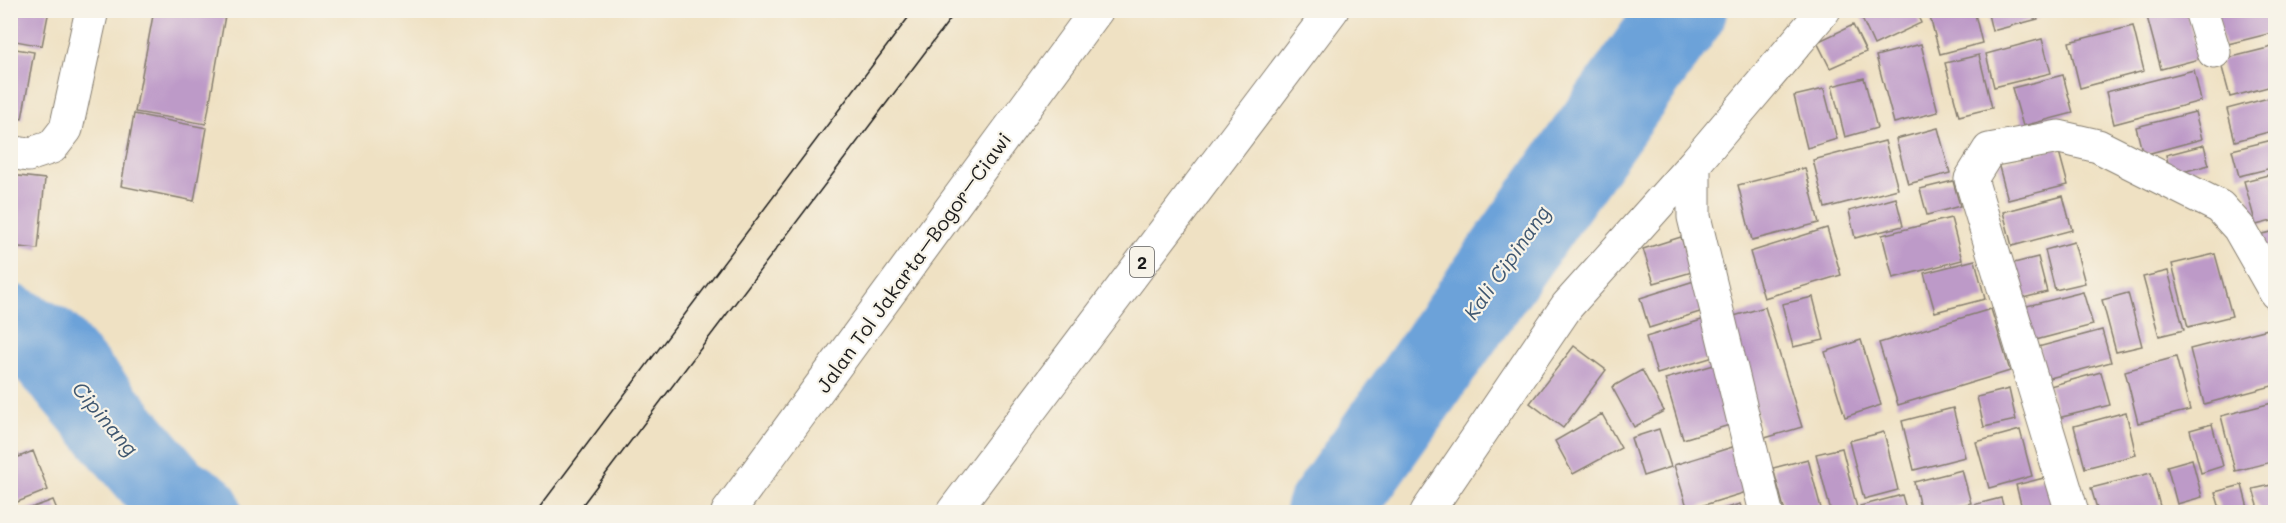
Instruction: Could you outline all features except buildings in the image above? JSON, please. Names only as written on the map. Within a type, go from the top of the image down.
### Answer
[{"type":"main road","points":[[10,152],[28,155],[52,147],[66,129],[92,10]]},
{"type":"main road","name":"Jalan Tol Jakarta–Bogor–Ciawi","points":[[728,513],[1097,10]]},
{"type":"main road","name":"2","points":[[952,513],[1332,10]]},
{"type":"main road","points":[[1427,513],[1567,306],[1694,164],[1824,10]]},
{"type":"main road","points":[[2201,10],[2214,52]]},
{"type":"main road","points":[[2072,513],[1971,179],[1989,150],[2058,137],[2098,146],[2220,207],[2239,228],[2276,293]]},
{"type":"main road","points":[[1694,164],[1694,217],[1766,513]]},
{"type":"waterway","name":"Kali Cipinang","points":[[1328,512],[1684,10]]},
{"type":"waterway","name":"Cipinang","points":[[10,327],[46,347],[172,495],[199,512]]},
{"type":"tram line","points":[[536,512],[914,10]]},
{"type":"tram line","points":[[577,512],[957,10]]}]
